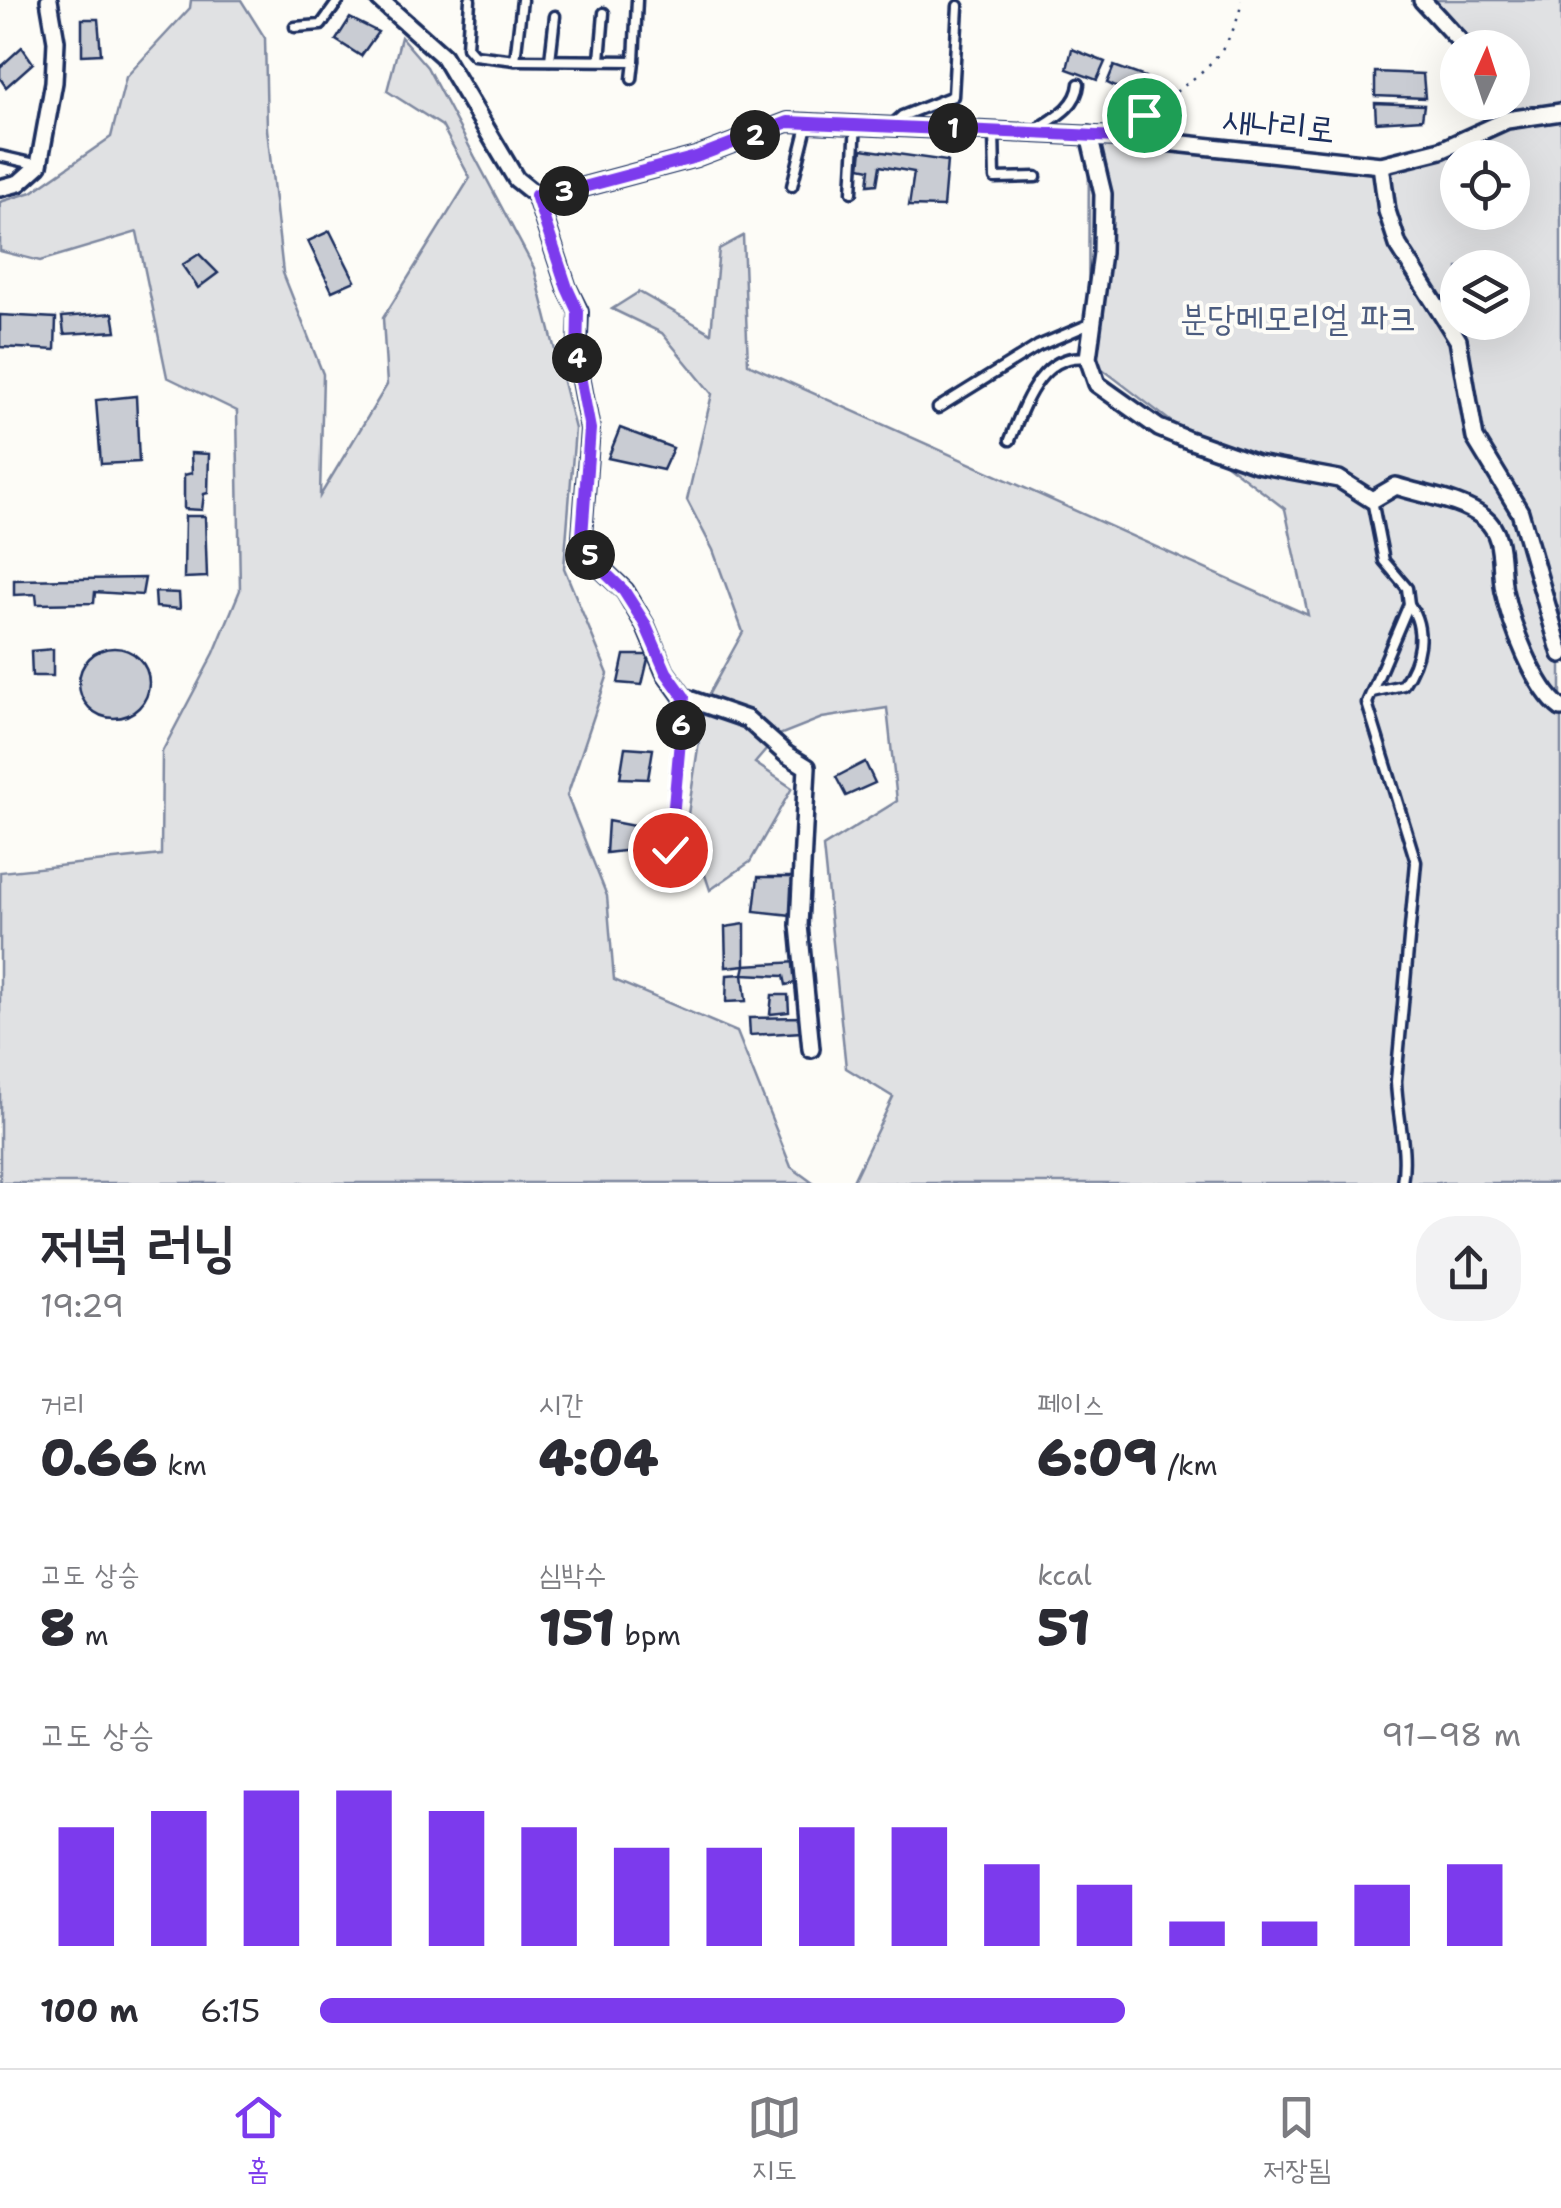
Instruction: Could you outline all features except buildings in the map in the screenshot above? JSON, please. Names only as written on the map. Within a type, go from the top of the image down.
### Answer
[{"type":"street","points":[[0,188],[19,183],[40,165],[54,82],[56,41],[49,0]]},
{"type":"street","points":[[380,0],[443,56],[516,179],[536,195],[578,312],[577,360],[590,429],[582,536],[591,559],[624,591],[645,624],[666,672],[684,697],[747,718],[786,754],[808,766],[799,926],[811,1049]]},
{"type":"street","points":[[1422,0],[1450,30]]},
{"type":"street","points":[[1530,117],[1561,112]]},
{"type":"street","points":[[1507,120],[1441,150],[1381,165],[1387,212],[1398,245],[1458,340],[1474,438],[1520,512],[1561,654]]},
{"type":"street","name":"새나리로","points":[[536,195],[580,188],[696,157],[788,122],[1118,137],[1381,165]]},
{"type":"street","points":[[1089,136],[1103,194],[1102,253],[1088,358],[1097,384],[1159,428],[1228,456],[1339,479],[1372,500],[1396,486],[1469,509],[1486,519],[1495,532],[1503,585],[1516,632],[1536,672],[1561,708]]},
{"type":"lane","points":[[295,27],[321,25],[338,0]]},
{"type":"lane","points":[[470,0],[468,47],[474,55],[516,60],[634,61]]},
{"type":"lane","points":[[516,60],[522,0]]},
{"type":"lane","points":[[632,78],[637,0]]},
{"type":"lane","points":[[892,125],[902,116],[954,96],[958,6]]},
{"type":"lane","points":[[600,60],[604,13]]},
{"type":"lane","points":[[550,60],[555,16]]},
{"type":"lane","points":[[1032,132],[1062,114],[1078,96],[1079,84]]},
{"type":"lane","points":[[792,186],[808,122]]},
{"type":"lane","points":[[852,192],[856,123]]},
{"type":"lane","points":[[994,130],[995,178],[1036,176]]},
{"type":"lane","points":[[0,156],[40,165]]},
{"type":"lane","points":[[938,408],[1038,346],[1090,324]]},
{"type":"lane","points":[[1010,440],[1031,386],[1074,356],[1088,358]]},
{"type":"lane","points":[[1372,500],[1384,561],[1407,588],[1409,604],[1418,616],[1419,657],[1403,685],[1372,692]]},
{"type":"lane","points":[[1402,1183],[1406,1162],[1397,1117],[1396,1080],[1416,862],[1367,704],[1409,604]]},
{"type":"lane","points":[[670,850],[684,697]]},
{"type":"path","points":[[1118,137],[1165,97],[1199,76],[1224,51],[1242,0]]},
{"type":"green space","points":[[191,0],[241,0],[265,38],[267,129],[283,273],[323,374],[320,496],[387,385],[383,318],[470,178],[442,126],[387,91],[401,37],[427,67],[534,268],[575,429],[564,568],[608,674],[567,796],[607,896],[614,980],[737,1032],[791,1167],[813,1183],[0,1183],[0,872],[161,855],[162,752],[214,653],[240,590],[237,411],[167,377],[137,232],[40,261],[0,251],[0,202],[32,192],[111,137],[126,77],[190,8]]},
{"type":"green space","name":"분당메모리얼 파크","points":[[1436,0],[1561,0],[1561,1183],[852,1183],[893,1097],[846,1068],[823,847],[897,801],[887,708],[822,718],[779,735],[755,763],[792,788],[750,862],[710,890],[687,821],[705,701],[743,632],[713,550],[687,500],[712,394],[662,333],[612,309],[639,292],[711,333],[719,249],[743,236],[748,364],[1308,615],[1285,509],[1088,358],[1089,135],[1381,165],[1440,143],[1440,230],[1530,230],[1530,140],[1449,140],[1504,120],[1530,120],[1530,30],[1454,30]]},
{"type":"route","points":[[670,850],[684,697],[666,672],[645,624],[624,591],[591,559],[582,536],[590,429],[577,360],[578,312],[536,195],[580,188],[696,157],[788,122],[1118,137],[1144,115]]}]
